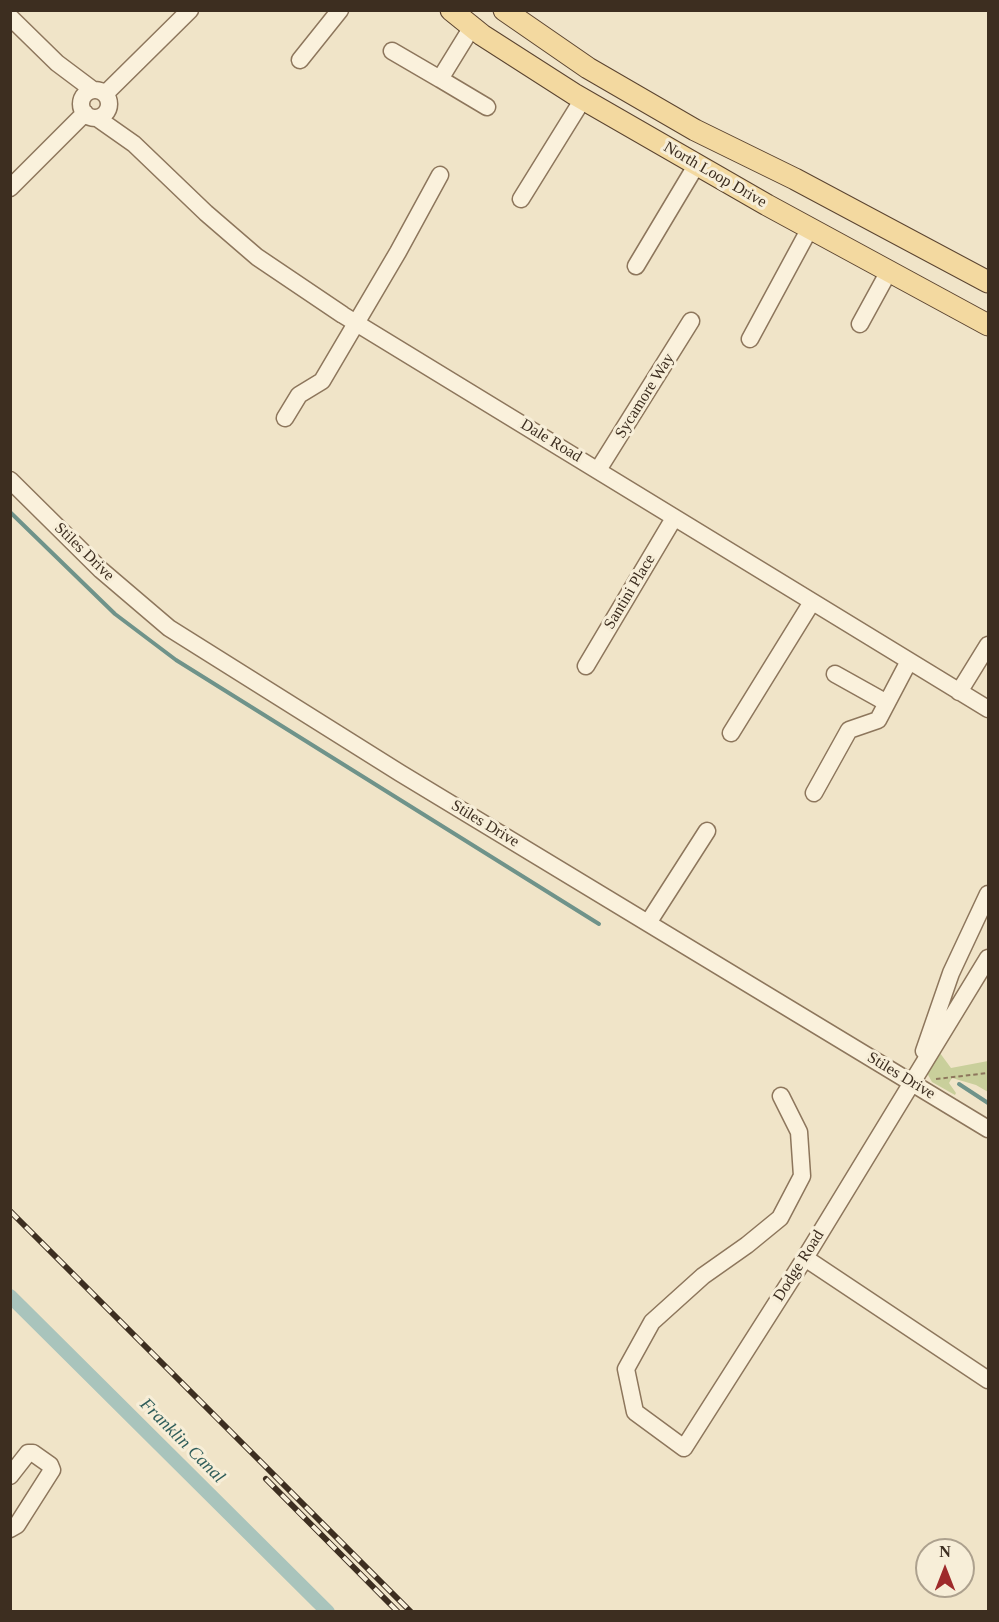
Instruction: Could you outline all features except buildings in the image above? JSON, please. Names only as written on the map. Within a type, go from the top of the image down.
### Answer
[{"type":"main road","name":"North Loop Drive","points":[[451,10],[472,27],[583,99],[810,228],[988,325]]},
{"type":"main road","name":"North Loop Drive","points":[[504,10],[588,68],[695,130],[795,179],[988,280]]},
{"type":"main road","points":[[647,136],[661,110]]},
{"type":"street","points":[[10,188],[190,10]]},
{"type":"street","points":[[300,60],[340,10]]},
{"type":"street","name":"Dale Road","points":[[10,17],[134,144],[207,213],[258,257],[357,324],[988,710]]},
{"type":"street","points":[[440,79],[472,27]]},
{"type":"street","points":[[392,51],[487,107]]},
{"type":"street","points":[[521,199],[583,99]]},
{"type":"street","points":[[636,266],[697,164]]},
{"type":"street","points":[[285,418],[299,395],[322,381],[357,324],[440,175]]},
{"type":"street","points":[[750,339],[810,228]]},
{"type":"street","points":[[860,324],[889,271]]},
{"type":"street","name":"Sycamore Way","points":[[598,470],[691,321]]},
{"type":"street","name":"Stiles Drive","points":[[10,480],[101,570],[169,628],[400,773],[988,1130]]},
{"type":"street","name":"Santini Place","points":[[586,666],[674,518]]},
{"type":"street","points":[[731,733],[812,602]]},
{"type":"street","points":[[959,692],[988,645]]},
{"type":"street","points":[[814,793],[849,730],[878,720],[909,661]]},
{"type":"street","points":[[835,674],[887,703]]},
{"type":"street","points":[[648,923],[707,831]]},
{"type":"street","name":"Dodge Road","points":[[913,1083],[951,973],[988,894]]},
{"type":"street","name":"Dodge Road","points":[[781,1096],[799,1132],[802,1176],[780,1218],[703,1276],[652,1322],[626,1369],[635,1412],[684,1448],[805,1258],[988,958]]},
{"type":"street","points":[[805,1258],[988,1380]]},
{"type":"street","points":[[10,1476],[28,1453],[33,1453],[51,1465],[52,1470],[17,1525],[10,1528]]},
{"type":"path","points":[[913,1083],[988,1073]]},
{"type":"green space","points":[[937,1049],[951,1068],[988,1061],[988,1092],[976,1085],[952,1078],[949,1083],[955,1095],[932,1082],[927,1073]]},
{"type":"waterway","points":[[10,512],[115,614],[176,660],[599,924]]},
{"type":"waterway","points":[[959,1084],[988,1103]]},
{"type":"waterway","name":"Franklin Canal","points":[[10,1296],[328,1612]]},
{"type":"railway","points":[[10,1211],[411,1612]]},
{"type":"railway","points":[[266,1479],[398,1612]]}]
